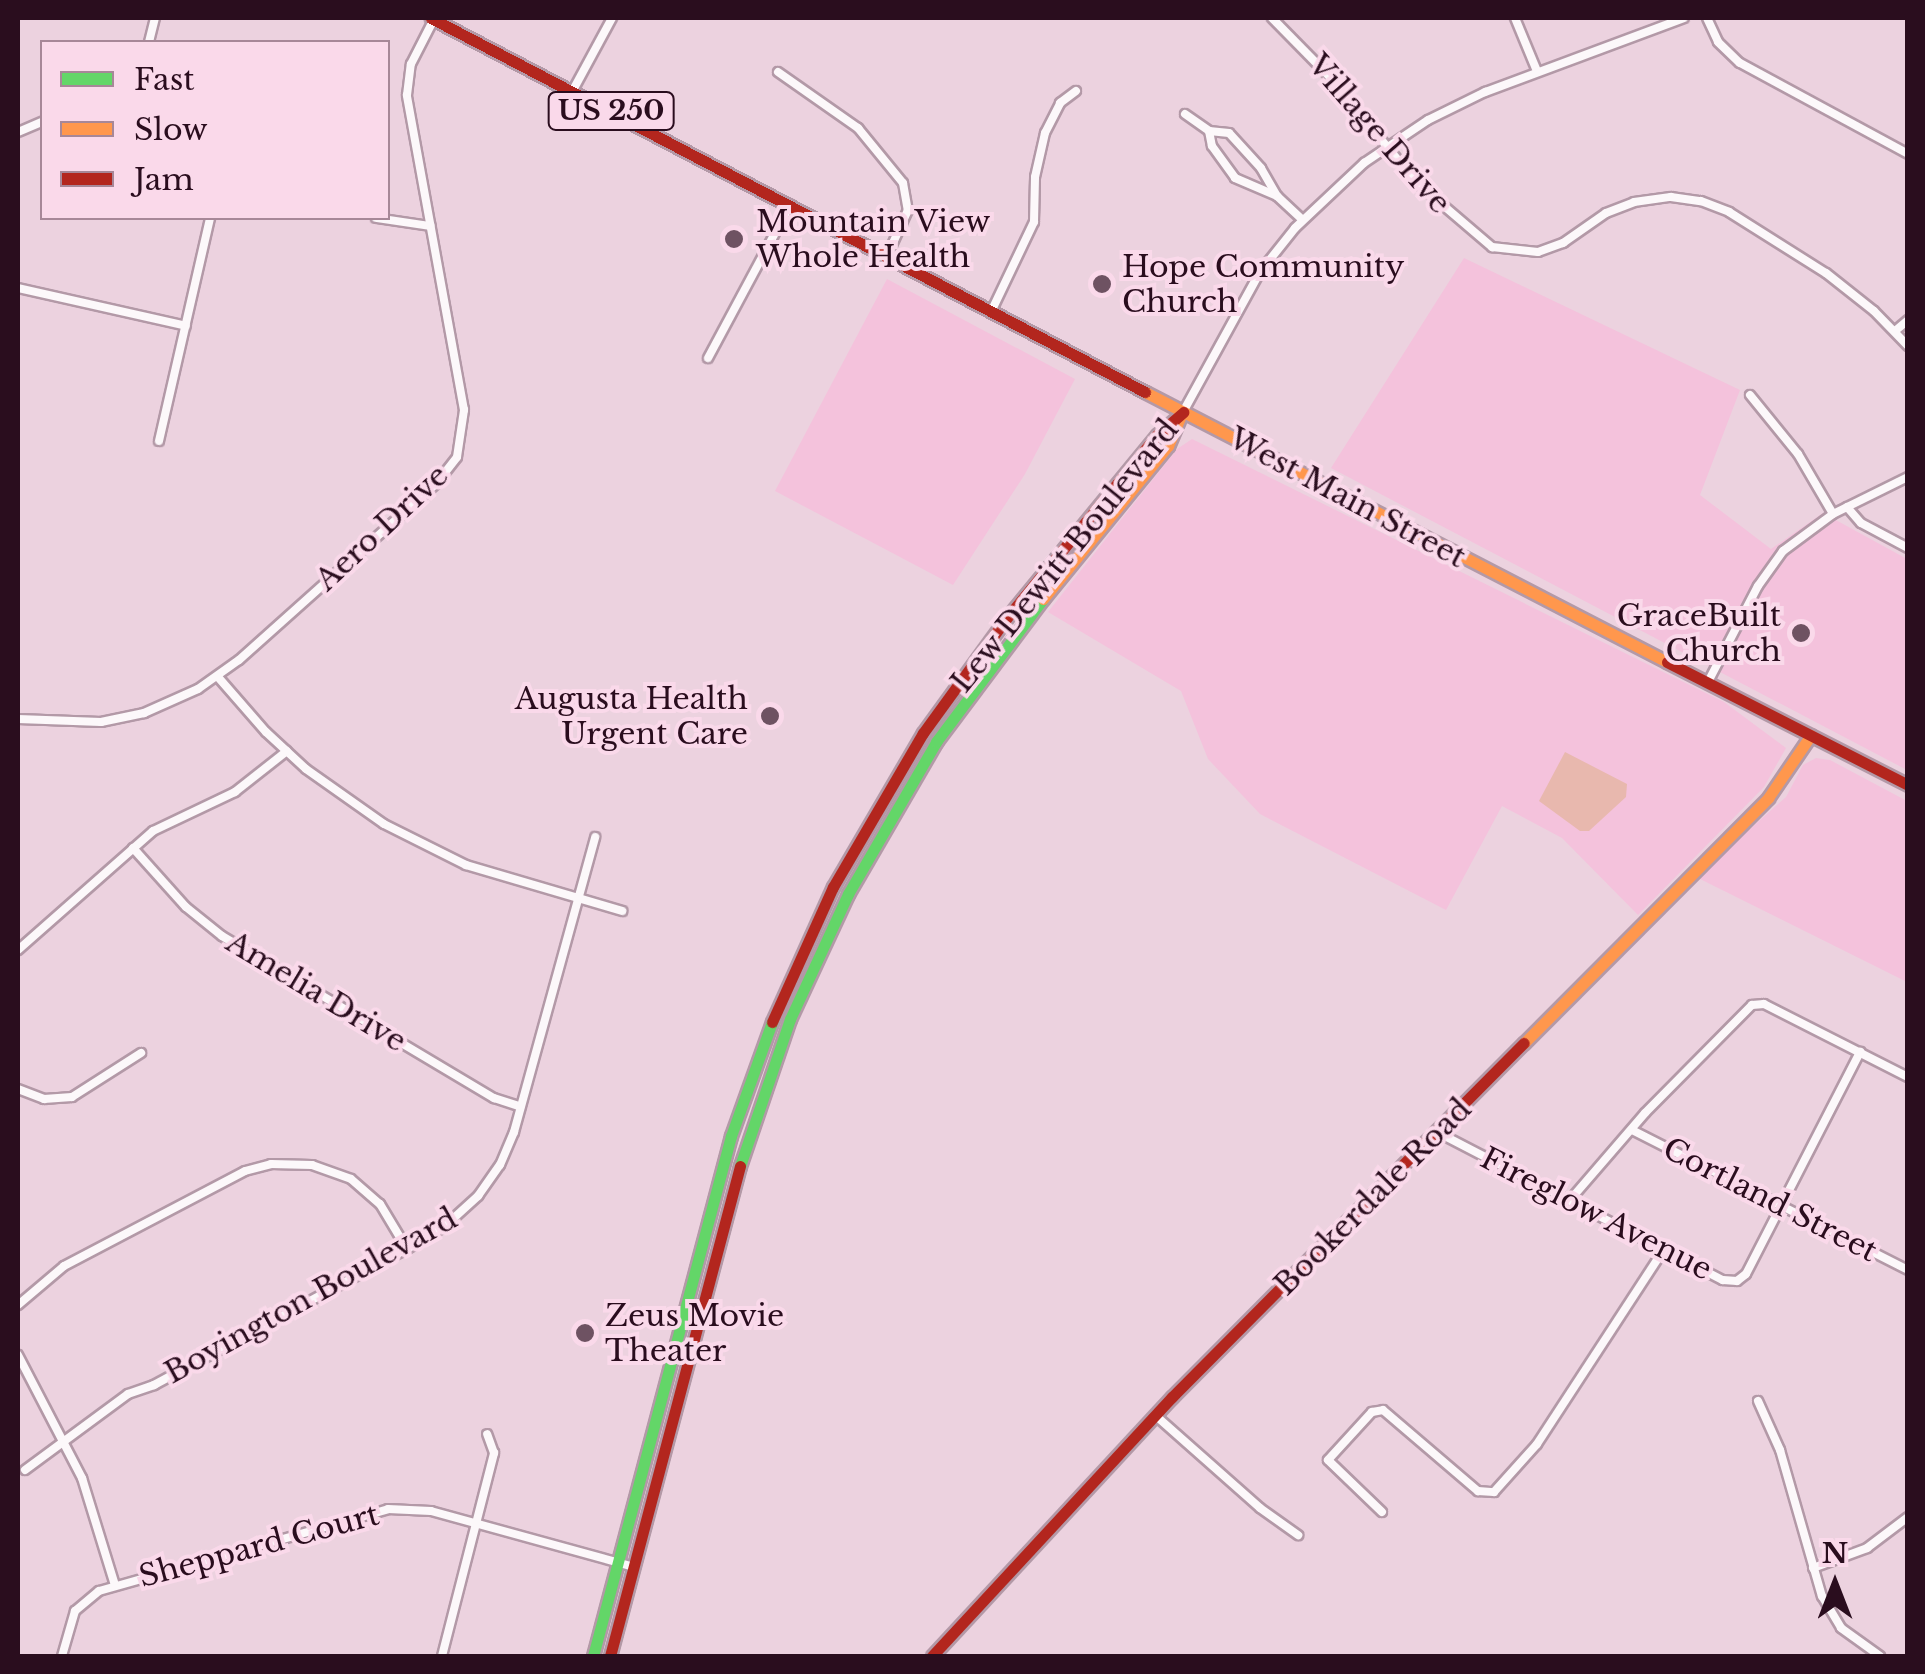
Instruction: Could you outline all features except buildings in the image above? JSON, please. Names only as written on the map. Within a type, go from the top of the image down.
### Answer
[{"type":"main road","name":"US 250","points":[[432,18],[790,205]]},
{"type":"main road","name":"West Main Street","points":[[790,205],[1908,786]]},
{"type":"main road","name":"Lew Dewitt Boulevard","points":[[592,1656],[732,1136],[776,1013],[833,887],[923,734],[1005,620],[1157,435],[1182,412]]},
{"type":"main road","name":"Lew Dewitt Boulevard","points":[[610,1656],[746,1142],[790,1019],[883,829],[936,742],[1017,631],[1168,446],[1182,412]]},
{"type":"main road","name":"Bookerdale Road","points":[[932,1656],[1155,1416],[1768,798],[1811,735]]},
{"type":"street","name":"Aero Drive","points":[[18,719],[82,724],[125,718],[170,703],[218,676],[436,484],[457,457],[464,410],[407,81],[432,18]]},
{"type":"street","points":[[572,92],[612,18]]},
{"type":"street","name":"Village Drive","points":[[1272,18],[1330,76],[1386,147],[1449,215],[1492,248],[1538,252],[1563,243],[1606,214],[1634,202],[1671,197],[1701,201],[1729,212],[1826,273],[1908,346]]},
{"type":"street","points":[[1516,18],[1537,71]]},
{"type":"street","points":[[1182,412],[1244,296],[1303,220],[1386,147],[1456,105],[1684,18]]},
{"type":"street","points":[[1707,18],[1718,42],[1740,63],[1908,154]]},
{"type":"street","points":[[778,72],[858,128],[904,183],[908,210],[887,256]]},
{"type":"street","points":[[992,312],[1034,222],[1035,177],[1045,132],[1060,102],[1076,91]]},
{"type":"street","points":[[1185,114],[1210,131],[1229,132],[1261,168],[1277,196],[1303,220]]},
{"type":"street","points":[[1210,131],[1212,146],[1235,178],[1277,196]]},
{"type":"street","points":[[708,358],[790,205]]},
{"type":"street","points":[[159,441],[210,220]]},
{"type":"street","points":[[390,220],[430,226]]},
{"type":"street","points":[[18,288],[186,326]]},
{"type":"street","points":[[1895,331],[1908,320]]},
{"type":"street","points":[[1750,395],[1798,454],[1833,514]]},
{"type":"street","points":[[1708,682],[1770,566],[1797,539],[1833,514],[1908,477]]},
{"type":"street","points":[[1847,507],[1861,523],[1908,548]]},
{"type":"street","points":[[218,676],[286,752],[353,806],[420,845],[466,865],[622,911]]},
{"type":"street","points":[[18,950],[132,848],[168,822],[245,786],[286,752]]},
{"type":"street","name":"Boyington Boulevard","points":[[25,1470],[128,1394],[154,1384],[445,1226],[489,1183],[506,1152],[521,1107],[595,836]]},
{"type":"street","name":"Amelia Drive","points":[[132,848],[186,907],[222,936],[494,1098],[521,1107]]},
{"type":"street","points":[[1570,1200],[1632,1130],[1758,1003],[1908,1077]]},
{"type":"street","name":"Fireglow Avenue","points":[[1438,1132],[1723,1280],[1736,1281],[1746,1274],[1860,1052]]},
{"type":"street","points":[[18,1089],[44,1099],[72,1097],[142,1053]]},
{"type":"street","name":"Cortland Street","points":[[1632,1130],[1908,1270]]},
{"type":"street","points":[[732,1136],[746,1142]]},
{"type":"street","points":[[18,1306],[64,1266],[244,1171],[271,1164],[312,1165],[351,1179],[380,1204],[407,1249]]},
{"type":"street","points":[[1382,1512],[1328,1460],[1372,1412],[1384,1410],[1478,1491],[1494,1492],[1537,1444],[1665,1248]]},
{"type":"street","points":[[18,1355],[82,1478],[115,1586]]},
{"type":"street","points":[[1758,1402],[1780,1450],[1813,1568],[1841,1628],[1867,1654],[1880,1656]]},
{"type":"street","points":[[1155,1416],[1260,1508],[1298,1535]]},
{"type":"street","points":[[442,1656],[494,1453],[487,1434]]},
{"type":"street","name":"Sheppard Court","points":[[62,1656],[63,1640],[75,1611],[92,1594],[378,1511],[420,1509],[634,1568]]},
{"type":"street","points":[[1813,1568],[1866,1548],[1908,1517]]},
{"type":"shaded area","points":[[1464,258],[1740,390],[1700,495],[1771,549],[1823,513],[1907,559],[1907,770],[1331,468]]},
{"type":"shaded area","points":[[887,279],[1075,379],[1025,474],[953,585],[775,491]]},
{"type":"shaded area","points":[[1192,439],[1724,702],[1786,748],[1764,787],[1638,915],[1562,838],[1502,806],[1446,910],[1260,814],[1208,759],[1181,691],[1048,612],[1177,449]]},
{"type":"shaded area","points":[[1565,752],[1627,784],[1626,797],[1589,831],[1580,831],[1539,801]]},
{"type":"shaded area","points":[[1816,758],[1830,760],[1907,801],[1907,982],[1696,877],[1786,797],[1803,765]]},
{"type":"traffic: fast","points":[[740,1166],[790,1019],[848,894],[936,742],[1043,599]]},
{"type":"traffic: fast","points":[[593,1656],[731,1136],[772,1022]]},
{"type":"traffic: slow","points":[[1145,392],[1667,662]]},
{"type":"traffic: slow","points":[[1043,599],[1168,446],[1181,416]]},
{"type":"traffic: slow","points":[[1524,1043],[1768,798],[1811,735]]},
{"type":"traffic: jam","points":[[431,18],[1145,392]]},
{"type":"traffic: jam","points":[[772,1022],[833,887],[923,733],[1005,620],[1157,435],[1183,412]]},
{"type":"traffic: jam","points":[[1667,662],[1908,785]]},
{"type":"traffic: jam","points":[[932,1656],[1172,1397],[1524,1043]]},
{"type":"traffic: jam","points":[[610,1656],[740,1166]]},
{"type":"place","name":"Mountain View Whole Health","points":[[734,239]]},
{"type":"place","name":"Hope Community Church","points":[[1102,284]]},
{"type":"place","name":"GraceBuilt Church","points":[[1801,633]]},
{"type":"place","name":"Augusta Health Urgent Care","points":[[770,716]]},
{"type":"place","name":"Zeus Movie Theater","points":[[585,1333]]}]
